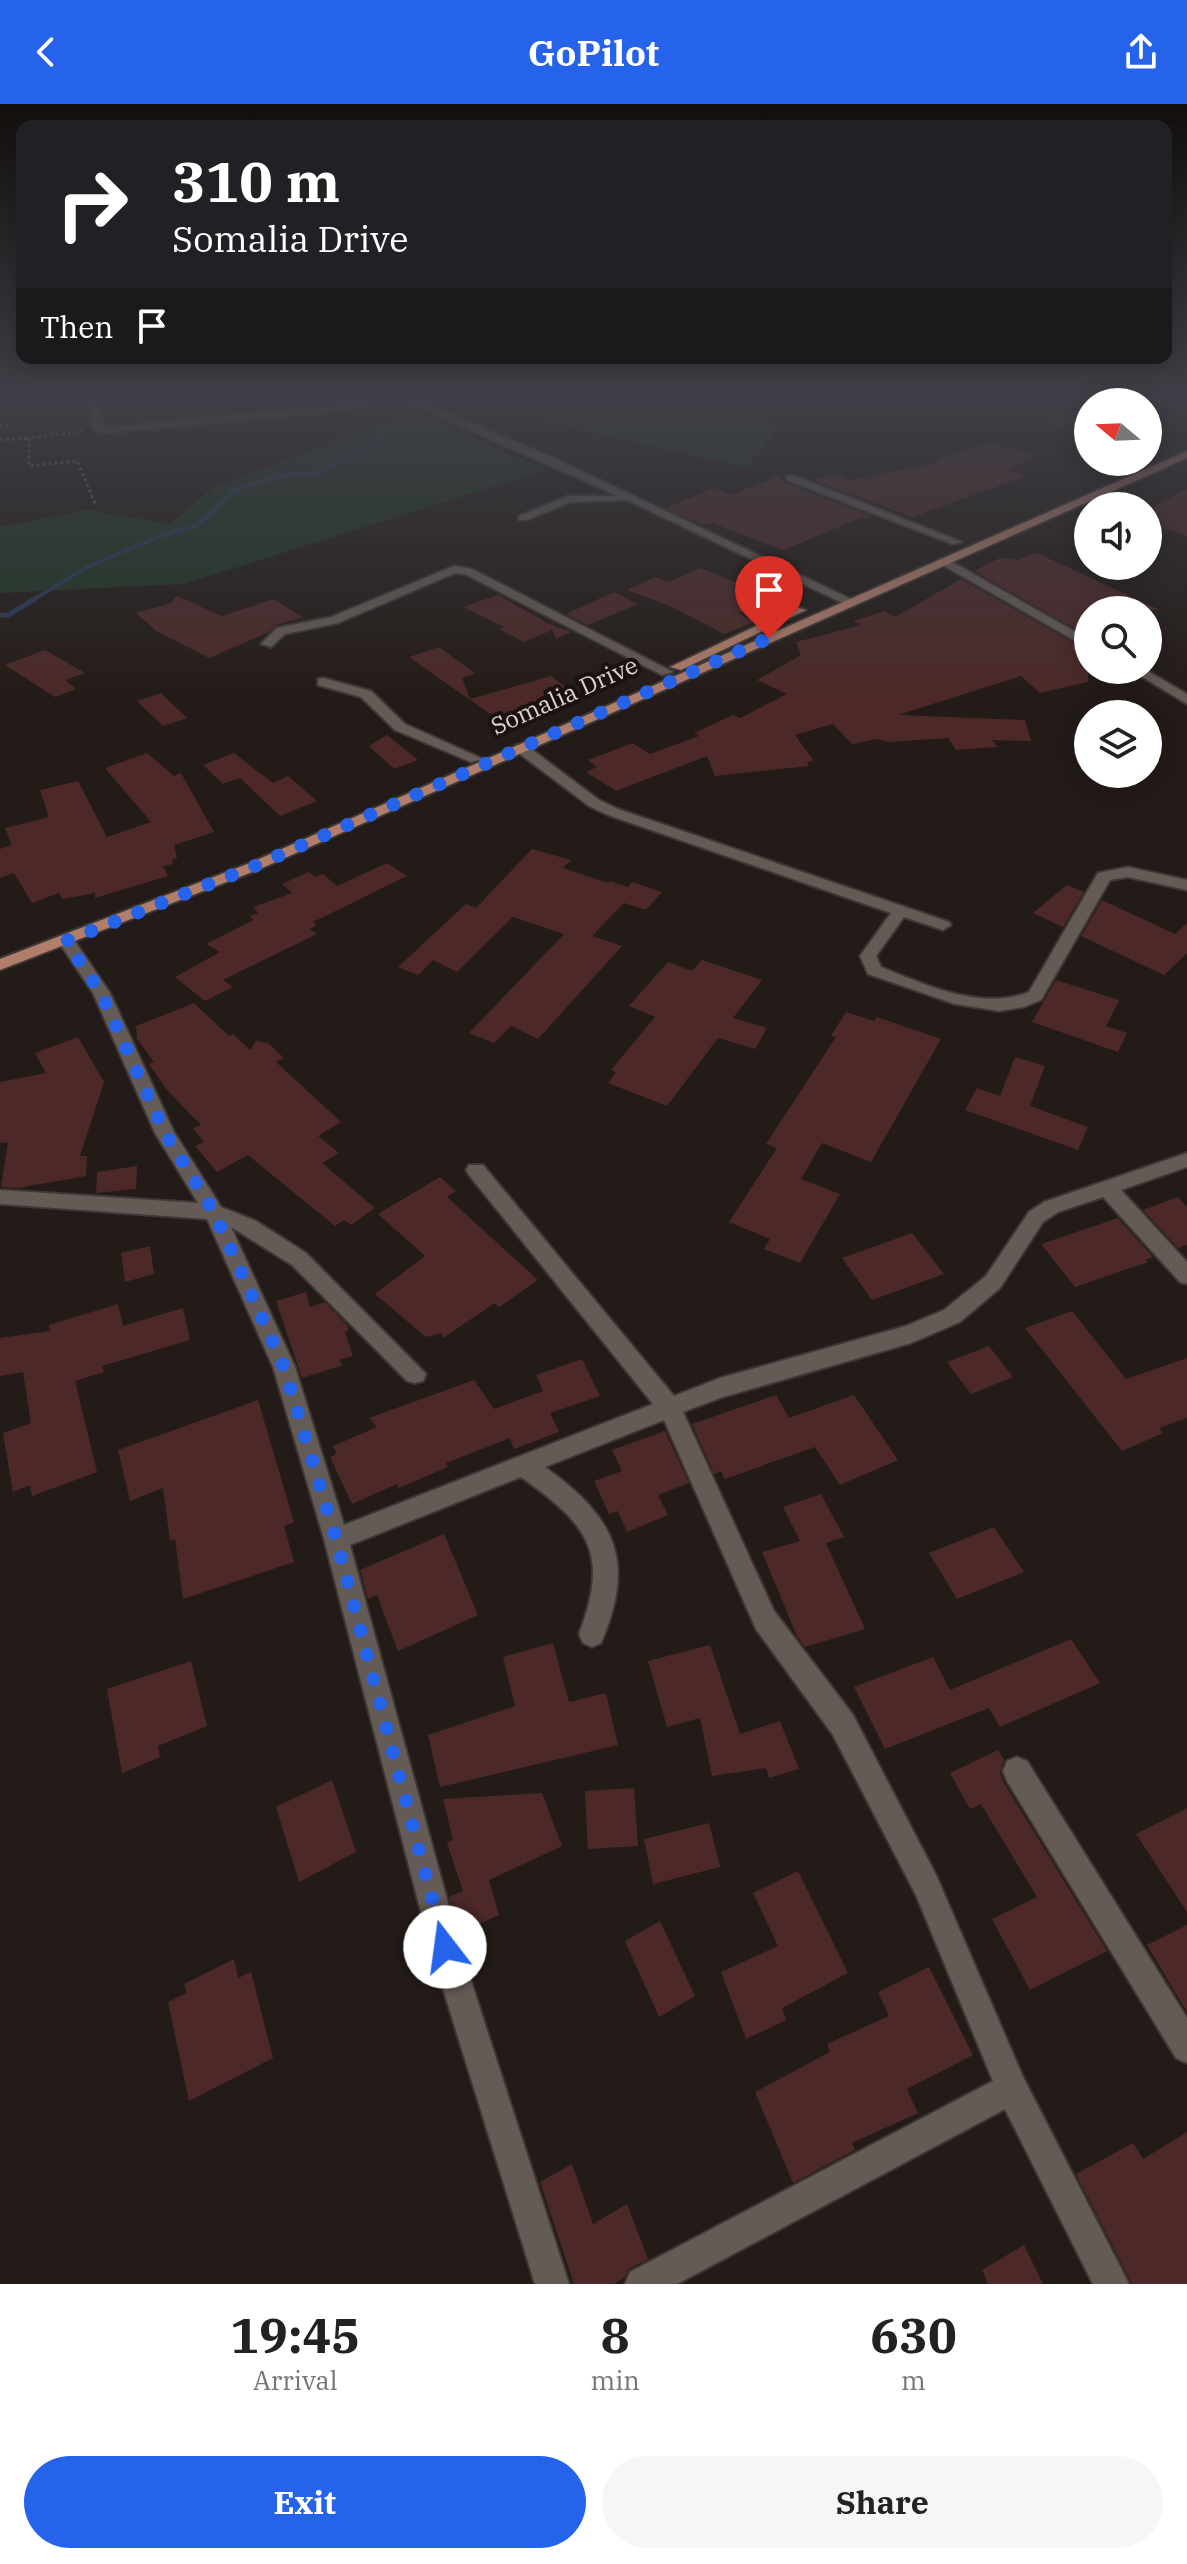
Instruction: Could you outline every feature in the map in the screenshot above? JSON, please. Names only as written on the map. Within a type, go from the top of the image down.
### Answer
[{"type":"main road","name":"Somalia Drive","points":[[0,955],[476,759],[732,639],[1063,496]]},
{"type":"main road","name":"Somalia Drive","points":[[0,965],[255,866],[1092,496]]},
{"type":"street","points":[[624,496],[849,601]]},
{"type":"street","points":[[837,496],[956,542]]},
{"type":"street","points":[[523,518],[568,499],[631,499]]},
{"type":"street","points":[[943,561],[1074,636]]},
{"type":"street","points":[[267,644],[281,631],[334,620],[454,569],[468,571],[667,672]]},
{"type":"street","points":[[323,682],[366,694],[400,727],[476,759]]},
{"type":"street","points":[[1160,684],[1187,700]]},
{"type":"street","points":[[521,748],[594,803],[613,812],[943,925]]},
{"type":"street","points":[[900,911],[868,956],[874,970],[902,982],[1001,1007],[1023,1004],[1035,996],[1104,876],[1128,872],[1187,885]]},
{"type":"street","points":[[66,941],[101,993],[165,1133],[214,1212],[284,1367],[336,1539],[445,1947],[552,2284]]},
{"type":"street","points":[[336,1539],[670,1408],[775,1371],[911,1334],[952,1316],[993,1282],[1036,1217],[1051,1207],[1187,1160]]},
{"type":"street","points":[[476,1170],[670,1408],[765,1620],[843,1725],[926,1885],[1012,2088],[1112,2284]]},
{"type":"street","points":[[1106,1187],[1187,1276]]},
{"type":"street","points":[[0,1197],[214,1212],[249,1226],[299,1259],[415,1374]]},
{"type":"street","points":[[523,1465],[564,1492],[582,1512],[604,1547],[607,1588],[592,1634]]},
{"type":"street","points":[[1017,1771],[1187,2047]]},
{"type":"street","points":[[642,2284],[1012,2088]]},
{"type":"path","points":[[92,496],[96,505]]},
{"type":"green space","points":[[204,496],[464,496],[184,584],[0,593],[0,527],[88,510],[170,524]]},
{"type":"building","points":[[695,496],[819,496],[873,517],[858,519],[783,550],[712,523],[702,525],[666,508]]},
{"type":"building","points":[[855,496],[972,496],[912,517]]},
{"type":"building","points":[[1174,496],[1187,496],[1187,536],[1162,528],[1162,502]]},
{"type":"building","points":[[1039,554],[1074,570],[1074,580],[1095,580],[1130,596],[1074,596],[1074,628],[974,571],[1000,558],[1018,560]]},
{"type":"building","points":[[700,568],[776,598],[764,603],[769,606],[738,613],[755,622],[724,634],[670,606],[627,590],[655,577],[669,582]]},
{"type":"building","points":[[961,579],[1074,643],[1074,684],[1079,684],[1040,693],[1021,676],[898,715],[1025,720],[1031,741],[992,740],[997,747],[956,750],[948,738],[888,742],[877,739],[852,744],[833,724],[795,735],[814,761],[807,762],[809,766],[715,776],[707,756],[616,791],[586,772],[597,767],[588,760],[632,743],[650,754],[699,736],[694,733],[733,715],[740,718],[787,694],[757,680],[801,655],[796,642],[861,625],[853,621],[885,611],[895,617]]},
{"type":"building","points":[[614,592],[638,604],[588,625],[566,614]]},
{"type":"building","points":[[498,595],[549,624],[571,632],[556,639],[552,630],[524,642],[499,629],[504,627],[463,607]]},
{"type":"building","points":[[177,596],[222,616],[273,599],[303,617],[276,625],[269,632],[209,658],[156,631],[136,613],[170,603]]},
{"type":"building","points":[[439,647],[475,673],[462,678],[470,699],[551,676],[578,696],[506,725],[409,657]]},
{"type":"building","points":[[45,650],[85,673],[65,680],[76,689],[55,697],[5,665]]},
{"type":"building","points":[[161,693],[187,718],[163,726],[137,701]]},
{"type":"building","points":[[387,735],[418,760],[394,769],[369,746]]},
{"type":"building","points":[[147,753],[174,776],[181,773],[214,832],[174,845],[177,858],[172,859],[173,864],[163,866],[168,876],[95,898],[95,893],[63,899],[59,893],[32,903],[14,873],[0,878],[0,849],[12,845],[5,828],[49,817],[40,790],[78,781],[107,837],[151,822],[105,768]]},
{"type":"building","points":[[234,753],[273,783],[288,776],[317,801],[280,816],[240,778],[223,784],[203,765]]},
{"type":"building","points":[[532,849],[571,860],[563,868],[608,883],[628,887],[632,882],[662,892],[646,910],[624,903],[592,936],[622,946],[538,1039],[511,1026],[494,1043],[469,1033],[564,934],[513,917],[457,972],[433,960],[418,975],[398,967],[466,904],[476,908]]},
{"type":"building","points":[[387,863],[407,876],[313,922],[317,925],[310,929],[317,934],[223,980],[233,987],[205,1001],[175,977],[220,952],[206,944],[253,920],[250,916],[258,913],[253,907],[292,893],[282,884],[308,872],[316,877],[323,874],[337,886]]},
{"type":"building","points":[[1067,885],[1084,892],[1063,927],[1033,913]]},
{"type":"building","points":[[1102,900],[1175,934],[1187,923],[1187,953],[1164,975],[1081,936]]},
{"type":"building","points":[[702,960],[762,980],[733,1018],[767,1028],[755,1049],[718,1038],[667,1106],[608,1083],[616,1072],[611,1070],[655,1017],[629,1006],[668,962],[692,971]]},
{"type":"building","points":[[1056,980],[1119,1000],[1106,1026],[1127,1033],[1118,1052],[1032,1022]]},
{"type":"building","points":[[194,1003],[229,1036],[233,1034],[250,1050],[256,1041],[268,1043],[284,1058],[276,1062],[341,1122],[318,1136],[339,1153],[322,1163],[375,1208],[351,1225],[344,1220],[335,1226],[248,1155],[217,1172],[195,1146],[204,1142],[193,1128],[201,1125],[167,1090],[149,1064],[154,1062],[137,1039],[136,1026]]},
{"type":"building","points":[[846,1012],[874,1021],[877,1017],[941,1039],[871,1162],[822,1143],[801,1179],[840,1194],[800,1263],[764,1249],[770,1239],[729,1222],[777,1148],[766,1144],[836,1037],[831,1036]]},
{"type":"building","points":[[78,1037],[104,1082],[80,1156],[87,1156],[86,1176],[18,1188],[1,1187],[8,1142],[0,1143],[0,1082],[46,1073],[35,1053]]},
{"type":"building","points":[[1015,1057],[1045,1066],[1030,1106],[1088,1127],[1078,1150],[965,1110],[977,1088],[1000,1096]]},
{"type":"building","points":[[137,1166],[136,1189],[96,1193],[97,1172]]},
{"type":"building","points":[[440,1177],[456,1191],[447,1197],[538,1280],[499,1307],[495,1303],[443,1338],[441,1333],[426,1337],[375,1294],[425,1256],[378,1214]]},
{"type":"building","points":[[1178,1197],[1187,1207],[1187,1245],[1178,1248],[1143,1210]]},
{"type":"building","points":[[1118,1218],[1153,1257],[1145,1260],[1148,1262],[1075,1287],[1041,1244]]},
{"type":"building","points":[[912,1233],[944,1274],[872,1300],[842,1258]]},
{"type":"building","points":[[150,1246],[154,1274],[125,1282],[121,1253]]},
{"type":"building","points":[[306,1292],[310,1307],[325,1302],[347,1325],[349,1330],[345,1332],[353,1356],[339,1360],[343,1365],[302,1378],[276,1301]]},
{"type":"building","points":[[118,1304],[123,1326],[183,1308],[190,1340],[102,1366],[104,1372],[75,1381],[97,1472],[32,1496],[30,1485],[13,1492],[3,1433],[31,1423],[23,1372],[0,1376],[0,1338],[50,1331],[49,1325]]},
{"type":"building","points":[[1072,1311],[1126,1379],[1187,1358],[1187,1418],[1159,1428],[1163,1433],[1122,1451],[1025,1328]]},
{"type":"building","points":[[989,1346],[1013,1377],[971,1394],[947,1362]]},
{"type":"building","points":[[582,1359],[600,1396],[550,1413],[559,1432],[514,1449],[510,1438],[446,1463],[448,1467],[399,1488],[397,1484],[352,1504],[330,1457],[337,1454],[333,1446],[377,1427],[369,1418],[474,1380],[494,1409],[543,1391],[536,1375]]},
{"type":"building","points":[[776,1395],[789,1418],[854,1395],[898,1460],[840,1485],[815,1447],[725,1479],[721,1471],[714,1474],[692,1424]]},
{"type":"building","points":[[258,1400],[294,1522],[284,1526],[294,1562],[183,1599],[175,1539],[170,1541],[163,1488],[130,1501],[118,1450]]},
{"type":"building","points":[[665,1431],[689,1483],[658,1495],[668,1515],[627,1532],[618,1511],[609,1514],[594,1481],[622,1471],[612,1450]]},
{"type":"building","points":[[821,1494],[844,1537],[826,1543],[865,1629],[805,1647],[797,1636],[762,1552],[800,1541],[783,1507]]},
{"type":"building","points":[[994,1527],[1024,1572],[957,1599],[929,1553]]},
{"type":"building","points":[[444,1534],[478,1615],[398,1651],[377,1595],[368,1599],[360,1570]]},
{"type":"building","points":[[1071,1639],[1100,1683],[1000,1727],[989,1708],[885,1749],[854,1687],[933,1657],[950,1690]]},
{"type":"building","points":[[553,1643],[569,1702],[606,1693],[618,1745],[440,1787],[428,1735],[515,1706],[503,1657]]},
{"type":"building","points":[[710,1645],[740,1734],[780,1721],[799,1769],[769,1778],[766,1768],[712,1776],[700,1718],[667,1727],[648,1661]]},
{"type":"building","points":[[191,1661],[207,1726],[158,1746],[160,1757],[122,1773],[107,1689]]},
{"type":"building","points":[[998,1750],[1004,1760],[1000,1772],[1004,1783],[1107,1951],[1030,1990],[992,1919],[1037,1897],[981,1804],[970,1809],[950,1773]]},
{"type":"building","points":[[332,1780],[356,1852],[299,1882],[276,1807]]},
{"type":"building","points":[[634,1788],[638,1846],[588,1849],[585,1791]]},
{"type":"building","points":[[542,1793],[562,1846],[489,1880],[499,1915],[459,1933],[449,1897],[463,1891],[447,1843],[453,1840],[443,1799]]},
{"type":"building","points":[[1187,1808],[1187,1912],[1136,1834]]},
{"type":"building","points":[[709,1823],[720,1867],[653,1884],[644,1839]]},
{"type":"building","points":[[798,1871],[848,1973],[782,2008],[786,2020],[746,2039],[721,1972],[778,1946],[753,1893]]},
{"type":"building","points":[[660,1921],[695,1996],[659,2017],[625,1941]]},
{"type":"building","points":[[1187,1925],[1187,2012],[1147,1945]]},
{"type":"building","points":[[234,1959],[238,1978],[251,1972],[273,2058],[189,2101],[168,2002],[187,1993],[184,1984]]},
{"type":"building","points":[[929,1967],[973,2055],[907,2089],[918,2113],[852,2143],[855,2150],[793,2183],[755,2092],[830,2052],[827,2044],[889,2016],[878,1992]]},
{"type":"building","points":[[1187,2132],[1187,2284],[1132,2284],[1076,2174],[1133,2143],[1143,2159]]},
{"type":"building","points":[[572,2164],[593,2224],[627,2204],[648,2259],[629,2269],[624,2278],[614,2284],[574,2284],[540,2182]]},
{"type":"building","points":[[1024,2245],[1043,2284],[988,2284],[982,2270]]},
{"type":"waterway","points":[[33,600],[87,567],[161,536],[198,525],[230,496]]},
{"type":"waterway","points":[[0,615],[8,615],[36,598]]},
{"type":"route","points":[[445,1947],[336,1539],[284,1367],[214,1212],[165,1133],[101,993],[66,941],[255,866],[769,638]]}]
